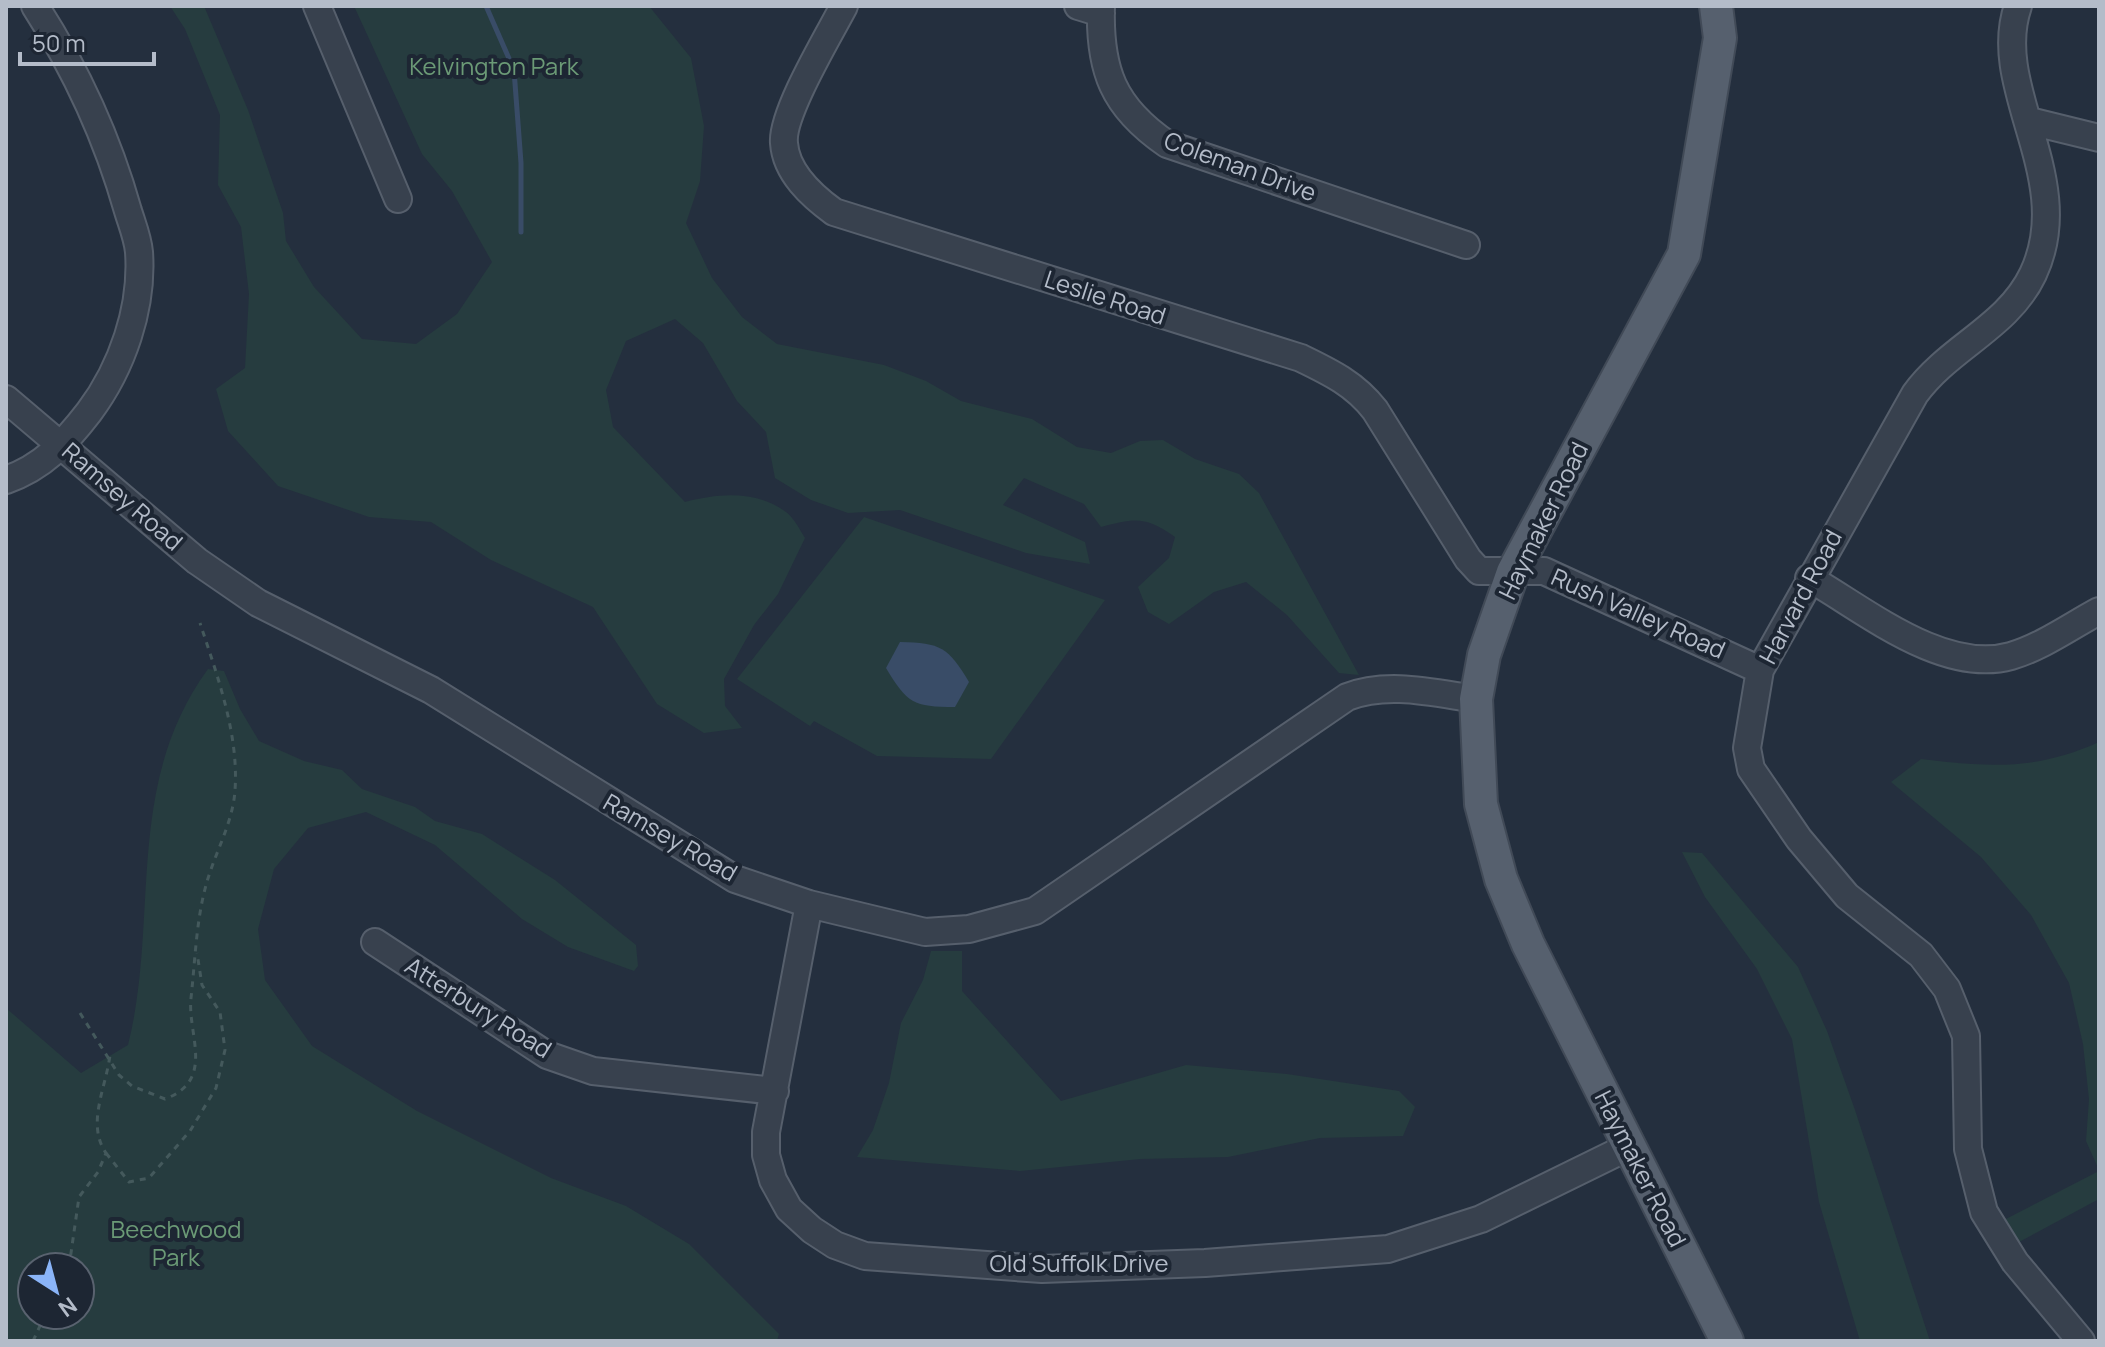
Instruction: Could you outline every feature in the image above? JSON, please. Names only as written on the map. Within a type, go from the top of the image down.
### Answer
[{"type":"main road","name":"Haymaker Road","points":[[1716,6],[1720,38],[1684,254],[1513,572],[1484,655],[1476,699],[1481,804],[1501,879],[1528,944],[1727,1341]]},
{"type":"street","points":[[6,480],[30,471],[63,446],[99,399],[117,365],[135,313],[139,251],[116,170],[77,82],[35,6]]},
{"type":"street","points":[[317,6],[398,199]]},
{"type":"street","name":"Leslie Road","points":[[844,6],[788,119],[784,143],[800,181],[812,196],[834,212],[1301,358],[1339,377],[1361,392],[1375,410],[1468,559],[1479,571],[1513,572]]},
{"type":"street","name":"Harvard Road","points":[[2018,6],[2013,63],[2030,121],[2047,202],[2045,242],[2034,274],[2019,298],[1993,324],[1944,359],[1928,377],[1809,578],[1760,670],[1747,748],[1751,769],[1771,802],[1847,896],[1921,955],[1947,989],[1966,1036],[1968,1149],[1984,1212],[2015,1262],[2081,1341]]},
{"type":"street","name":"Coleman Drive","points":[[1093,8],[1108,81],[1147,130],[1167,144],[1466,245]]},
{"type":"street","points":[[2030,121],[2099,138]]},
{"type":"street","name":"Ramsey Road","points":[[6,399],[197,561],[258,603],[431,690],[735,879],[809,904],[925,932],[994,924],[1035,911],[1347,697],[1364,690],[1401,689],[1476,699]]},
{"type":"street","name":"Rush Valley Road","points":[[1513,572],[1544,571],[1760,670]]},
{"type":"street","points":[[1809,578],[1928,648],[1969,658],[2011,656],[2099,611]]},
{"type":"street","name":"Old Suffolk Drive","points":[[809,904],[766,1132],[766,1155],[773,1180],[789,1209],[835,1245],[865,1256],[1042,1269],[1205,1263],[1388,1249],[1481,1219],[1628,1147]]},
{"type":"street","name":"Atterbury Road","points":[[375,942],[547,1055],[593,1071],[775,1091]]},
{"type":"path","points":[[80,1013],[110,1055],[119,1075],[132,1086],[165,1099],[176,1095],[191,1080],[198,1048],[190,1004],[205,889],[235,790],[233,751],[220,685],[200,623]]},
{"type":"path","points":[[110,1055],[106,1088],[95,1122],[99,1142],[129,1182],[149,1178],[190,1131],[216,1088],[225,1050],[220,1012],[202,985],[196,949]]},
{"type":"path","points":[[71,1251],[79,1197],[98,1172],[106,1153]]},
{"type":"green space","name":"Kelvington Park","points":[[170,6],[204,6],[248,110],[283,213],[286,241],[314,287],[362,339],[416,344],[457,314],[492,262],[452,191],[422,154],[354,6],[649,6],[691,58],[704,126],[700,181],[686,223],[712,278],[742,317],[777,344],[884,365],[926,381],[961,401],[1032,419],[1077,447],[1111,453],[1140,441],[1163,440],[1195,459],[1239,474],[1259,493],[1359,675],[1339,673],[1287,615],[1246,582],[1214,592],[1169,624],[1148,612],[1138,587],[1169,558],[1175,537],[1148,522],[1123,522],[1101,527],[1084,504],[1024,478],[1003,505],[1085,542],[1090,564],[1026,553],[900,510],[848,513],[811,500],[775,478],[766,432],[737,401],[703,343],[675,319],[626,341],[606,390],[613,427],[685,502],[724,495],[762,500],[789,515],[805,538],[778,594],[754,625],[724,679],[725,706],[742,728],[704,733],[657,704],[593,607],[491,560],[431,522],[369,517],[278,486],[228,431],[216,389],[245,368],[249,294],[241,227],[218,185],[220,115],[185,29]]},
{"type":"green space","points":[[864,517],[1105,600],[991,759],[877,756],[814,721],[810,726],[737,679]]},
{"type":"green space","name":"Beechwood Park","points":[[208,669],[224,671],[240,709],[259,741],[304,761],[342,770],[362,789],[415,807],[435,821],[482,834],[555,880],[636,945],[638,966],[634,971],[568,947],[522,919],[435,845],[366,812],[308,828],[274,869],[258,929],[265,980],[312,1046],[417,1111],[551,1178],[626,1206],[689,1244],[779,1334],[777,1341],[6,1341],[6,1008],[81,1073],[128,1045],[142,949],[148,853],[164,759],[181,713]]},
{"type":"green space","points":[[2099,742],[2099,1170],[2086,1141],[2089,1099],[2083,1044],[2069,983],[2031,915],[1981,857],[1891,782],[1921,759],[1990,765],[2032,762],[2054,758]]},
{"type":"green space","points":[[1682,852],[1702,853],[1798,967],[1827,1031],[1855,1110],[1930,1341],[1860,1341],[1819,1202],[1792,1039],[1757,969],[1705,897]]},
{"type":"green space","points":[[931,951],[962,951],[962,991],[1061,1101],[1186,1065],[1287,1074],[1399,1091],[1415,1107],[1403,1136],[1320,1138],[1228,1157],[1140,1159],[1020,1171],[857,1157],[873,1130],[889,1083],[901,1023],[923,980]]},
{"type":"green space","points":[[2099,1171],[2099,1199],[2019,1242],[2002,1221]]},
{"type":"water","points":[[900,642],[934,646],[955,661],[969,682],[955,707],[920,704],[900,689],[886,668]]},
{"type":"waterway","points":[[486,6],[514,70],[521,163],[521,232]]}]
